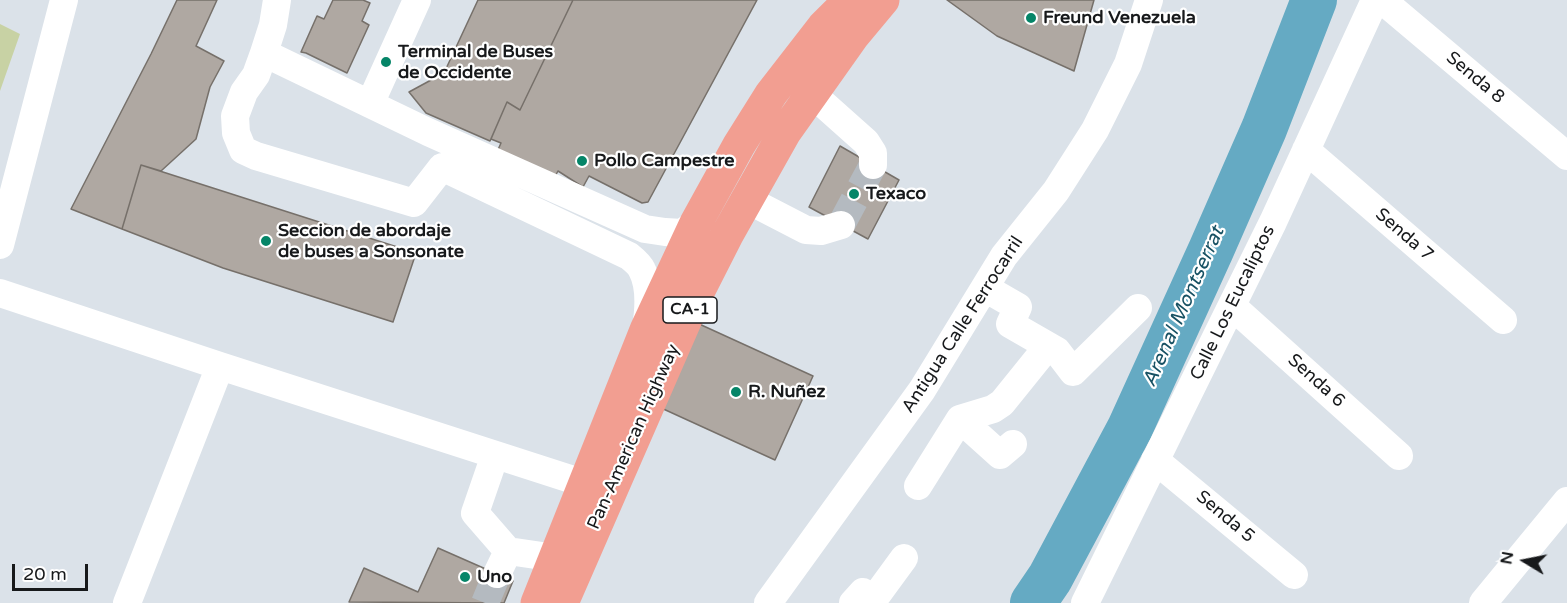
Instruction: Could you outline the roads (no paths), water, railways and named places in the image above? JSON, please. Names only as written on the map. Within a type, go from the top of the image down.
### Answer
[{"type":"highway","name":"Pan-American Highway","points":[[562,603],[696,296],[746,199],[811,93],[883,0]]},
{"type":"highway","name":"Pan-American Highway","points":[[537,603],[646,330],[696,223],[735,151],[771,94],[823,27],[838,3]]},
{"type":"street","points":[[0,246],[64,0]]},
{"type":"street","points":[[277,0],[273,25],[264,53],[256,75],[244,92],[235,116],[236,133],[243,150],[256,156],[414,202],[442,167],[629,256],[642,268],[647,284],[646,330]]},
{"type":"street","points":[[370,104],[417,0]]},
{"type":"street","name":"Antigua Calle Ferrocarril","points":[[778,599],[922,390],[1004,256],[1056,191],[1095,130],[1128,64],[1149,0]]},
{"type":"street","name":"Calle Los Eucaliptos","points":[[1085,603],[1273,222],[1375,0]]},
{"type":"street","name":"Senda 8","points":[[1382,0],[1567,156]]},
{"type":"street","points":[[264,53],[428,132],[645,229],[682,233],[696,223]]},
{"type":"street","points":[[811,93],[866,142],[873,153],[873,165]]},
{"type":"street","name":"Senda 7","points":[[1305,150],[1503,320]]},
{"type":"street","points":[[746,199],[806,230],[821,231],[842,225]]},
{"type":"street","points":[[985,288],[1018,307],[1010,324],[1057,351],[1073,372],[1138,308]]},
{"type":"street","points":[[0,293],[586,484]]},
{"type":"street","name":"Senda 6","points":[[1232,306],[1399,456]]},
{"type":"street","points":[[918,486],[960,419],[993,409],[1002,403],[1048,346]]},
{"type":"street","points":[[127,603],[220,366]]},
{"type":"street","points":[[960,419],[1000,455],[1013,444]]},
{"type":"street","points":[[495,455],[475,513],[503,563],[556,558]]},
{"type":"street","name":"Senda 5","points":[[1155,460],[1294,575]]},
{"type":"street","points":[[1483,603],[1567,501]]},
{"type":"street","points":[[853,603],[863,592],[874,599],[904,558]]},
{"type":"waterway","name":"Arenal Montserrat","points":[[1033,603],[1050,578],[1130,428],[1264,129],[1314,0]]},
{"type":"tunnel","points":[[841,225],[873,165]]},
{"type":"tunnel","points":[[485,603],[497,574]]},
{"type":"place","name":"Freund Venezuela","points":[[1031,18]]},
{"type":"place","name":"Terminal de Buses de Occidente","points":[[386,62]]},
{"type":"place","name":"Pollo Campestre","points":[[582,161]]},
{"type":"place","name":"Texaco","points":[[854,194]]},
{"type":"place","name":"Seccion de abordaje de buses a Sonsonate","points":[[266,241]]},
{"type":"place","name":"R. Nuñez","points":[[736,392]]},
{"type":"place","name":"Uno","points":[[465,577]]}]
